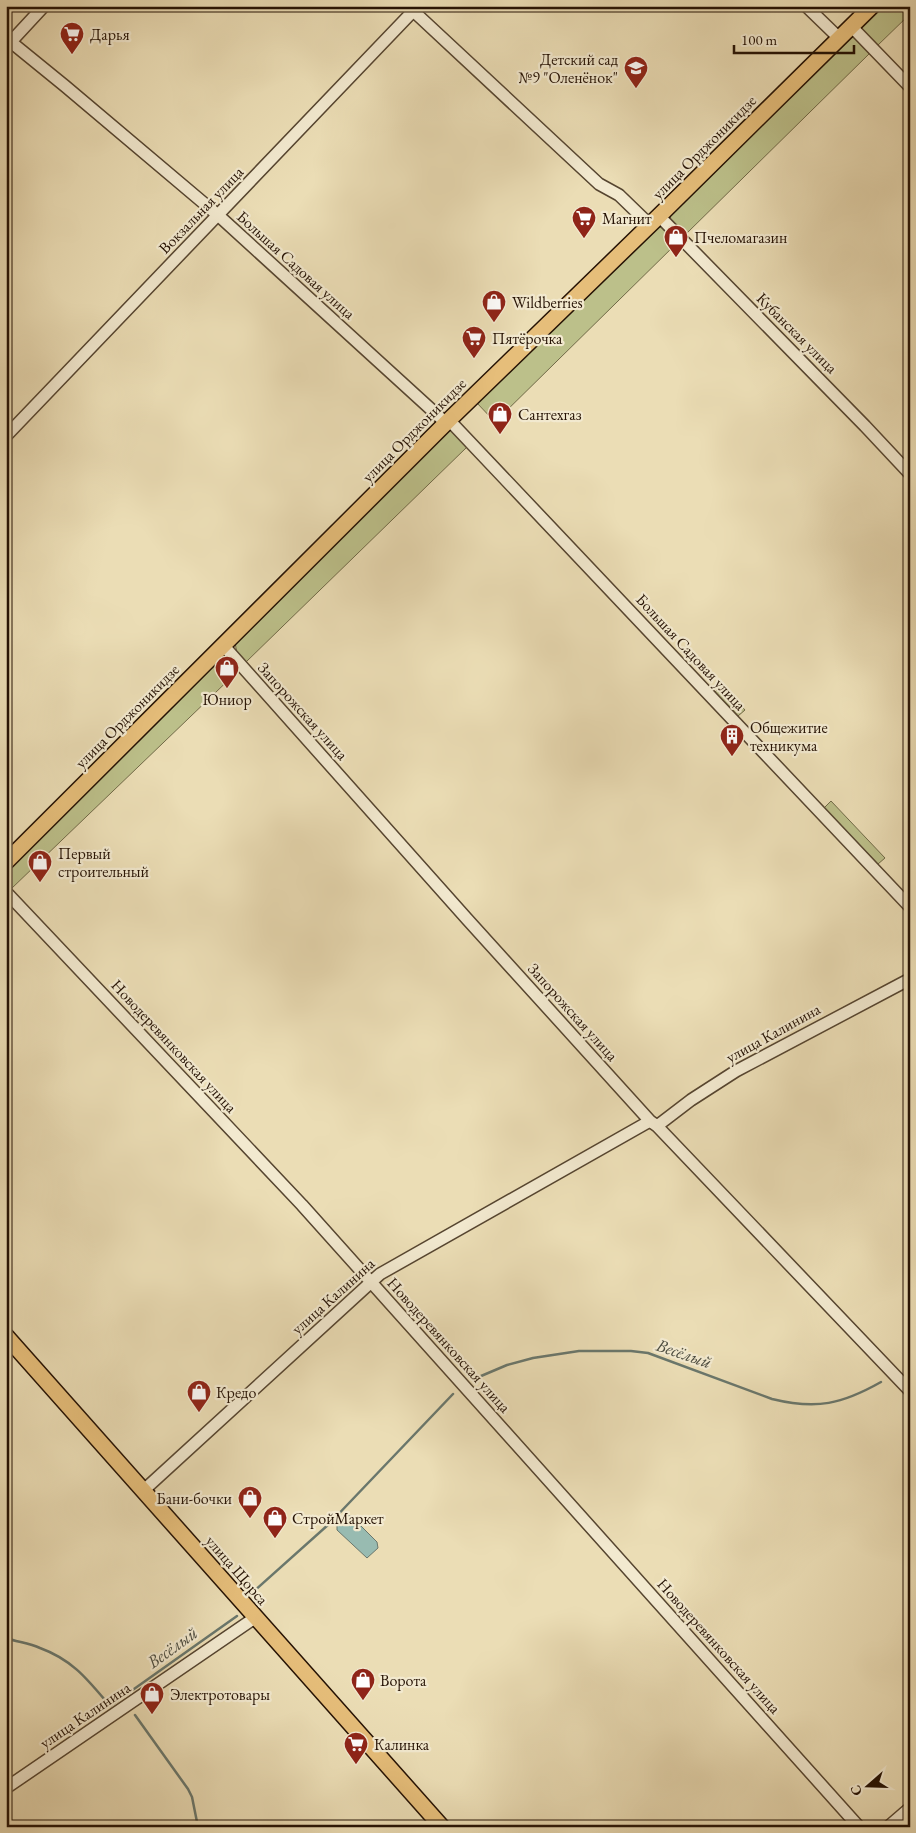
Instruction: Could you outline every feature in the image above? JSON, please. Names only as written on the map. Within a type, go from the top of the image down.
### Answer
[{"type":"main road","name":"улица Орджоникидзе","points":[[6,862],[447,422],[655,221],[872,6]]},
{"type":"main road","name":"улица Щорса","points":[[6,1336],[442,1827]]},
{"type":"street","points":[[8,42],[44,6]]},
{"type":"street","points":[[806,6],[839,38]]},
{"type":"street","name":"Вокзальная улица","points":[[6,436],[219,216],[413,8]]},
{"type":"street","name":"Кубанская улица","points":[[413,8],[599,184],[655,221],[865,426],[910,474]]},
{"type":"street","points":[[851,26],[910,87]]},
{"type":"street","name":"Большая Садовая улица","points":[[8,42],[66,86],[219,216],[447,422],[910,907]]},
{"type":"street","name":"Запорожская улица","points":[[223,645],[467,919],[653,1123],[910,1391]]},
{"type":"street","name":"Новодеревянковская улица","points":[[6,892],[302,1205],[859,1827]]},
{"type":"street","name":"улица Калинина","points":[[144,1490],[388,1268],[653,1123],[736,1071],[910,979]]},
{"type":"street","name":"улица Калинина","points":[[6,1788],[256,1617]]},
{"type":"street","points":[[888,1827],[910,1808]]},
{"type":"green space","points":[[880,6],[910,6],[910,14],[876,47],[860,29],[861,24]]},
{"type":"green space","points":[[853,37],[870,53],[685,235],[670,221],[671,212],[847,38]]},
{"type":"green space","points":[[655,228],[665,228],[678,242],[495,422],[476,402]]},
{"type":"green space","points":[[449,428],[467,447],[245,663],[237,654],[235,642]]},
{"type":"green space","points":[[226,658],[240,669],[11,889],[6,884],[6,872],[218,659]]},
{"type":"green space","points":[[722,685],[745,710],[738,716],[715,692]]},
{"type":"green space","points":[[831,801],[885,858],[878,864],[824,808]]},
{"type":"water","points":[[347,1515],[351,1516],[377,1542],[378,1548],[367,1558],[337,1530],[337,1524]]},
{"type":"waterway","name":"Весёлый","points":[[474,1379],[507,1365],[533,1358],[579,1351],[631,1351],[648,1353],[772,1399],[803,1404],[829,1403],[841,1400],[881,1382]]},
{"type":"waterway","name":"Весёлый","points":[[253,1592],[329,1524],[453,1394]]},
{"type":"waterway","name":"Весёлый","points":[[6,1638],[36,1646],[62,1658],[87,1679],[110,1706],[237,1616]]},
{"type":"waterway","points":[[135,1715],[188,1789],[192,1797],[198,1827]]},
{"type":"place","name":"Дарья","points":[[72,55]]},
{"type":"place","name":"Детский сад №9 \"Оленёнок\"","points":[[636,89]]},
{"type":"place","name":"Магнит","points":[[584,239]]},
{"type":"place","name":"Пчеломагазин","points":[[676,258]]},
{"type":"place","name":"Wildberries","points":[[494,323]]},
{"type":"place","name":"Пятёрочка","points":[[474,359]]},
{"type":"place","name":"Сантехгаз","points":[[500,435]]},
{"type":"place","name":"Юниор","points":[[227,689]]},
{"type":"place","name":"Общежитие техникума","points":[[732,757]]},
{"type":"place","name":"Первый строительный","points":[[40,883]]},
{"type":"place","name":"Кредо","points":[[199,1413]]},
{"type":"place","name":"Бани-бочки","points":[[250,1519]]},
{"type":"place","name":"СтройМаркет","points":[[275,1539]]},
{"type":"place","name":"Ворота","points":[[363,1701]]},
{"type":"place","name":"Электротовары","points":[[152,1715]]},
{"type":"place","name":"Калинка","points":[[356,1765]]}]
